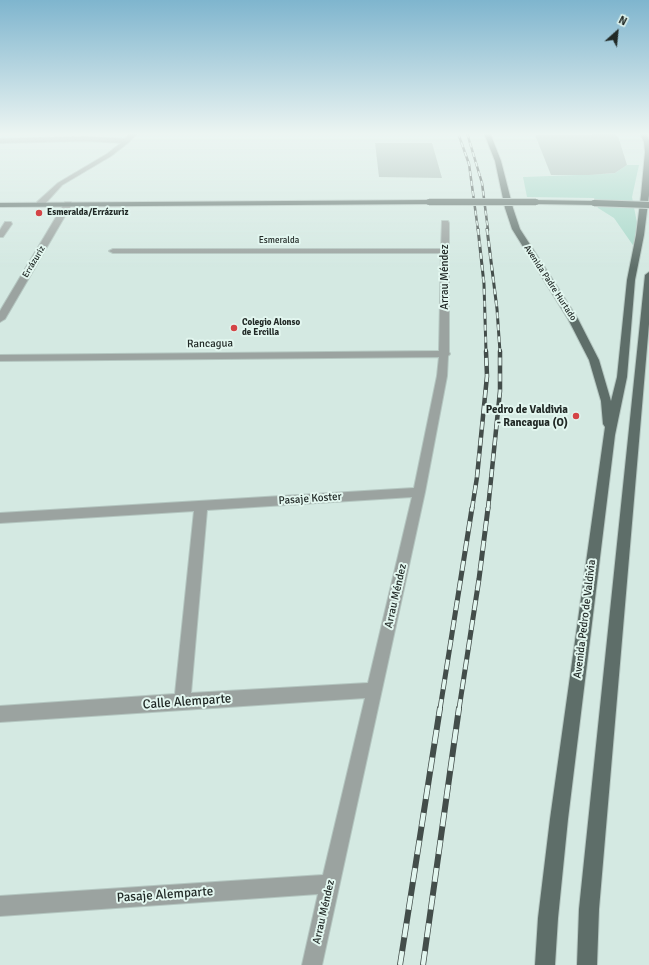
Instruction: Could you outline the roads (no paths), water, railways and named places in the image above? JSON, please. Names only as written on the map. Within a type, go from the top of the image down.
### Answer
[{"type":"main road","name":"Avenida Padre Hurtado","points":[[502,178],[516,229],[573,319],[594,360],[606,401],[609,435]]},
{"type":"main road","name":"Avenida Pedro de Valdivia","points":[[545,965],[548,918],[559,819],[609,435],[622,377],[633,273],[640,235],[646,178]]},
{"type":"main road","points":[[1,205],[429,202],[536,202],[649,205]]},
{"type":"main road","points":[[587,965],[589,909],[649,275]]},
{"type":"street","points":[[40,204],[46,196],[60,184],[70,178]]},
{"type":"street","name":"Errázuriz","points":[[0,319],[68,204]]},
{"type":"street","name":"Arrau Méndez","points":[[312,965],[419,492],[442,376],[445,354],[445,223]]},
{"type":"street","points":[[0,235],[8,224]]},
{"type":"street","name":"Esmeralda","points":[[113,251],[445,251]]},
{"type":"street","name":"Rancagua","points":[[1,359],[445,354]]},
{"type":"street","name":"Pasaje Koster","points":[[0,518],[419,492]]},
{"type":"street","points":[[182,702],[201,506]]},
{"type":"street","name":"Calle Alemparte","points":[[0,714],[374,690]]},
{"type":"street","name":"Pasaje Alemparte","points":[[0,906],[330,884]]},
{"type":"railway","points":[[471,178],[478,230]]},
{"type":"railway","points":[[481,178],[488,230]]},
{"type":"railway","points":[[478,229],[484,284],[486,352]]},
{"type":"railway","points":[[487,229],[497,309],[500,352]]},
{"type":"railway","points":[[472,509],[477,477],[487,376],[486,351]]},
{"type":"railway","points":[[488,509],[500,391],[500,352]]},
{"type":"railway","points":[[440,709],[472,508]]},
{"type":"railway","points":[[459,709],[479,579],[488,508]]},
{"type":"railway","points":[[400,965],[440,708]]},
{"type":"railway","points":[[423,965],[459,708]]},
{"type":"place","name":"Esmeralda/Errázuriz","points":[[39,213]]},
{"type":"place","name":"Colegio Alonso de Ercilla","points":[[234,328]]},
{"type":"place","name":"Pedro de Valdivia - Rancagua (O)","points":[[576,416]]}]
